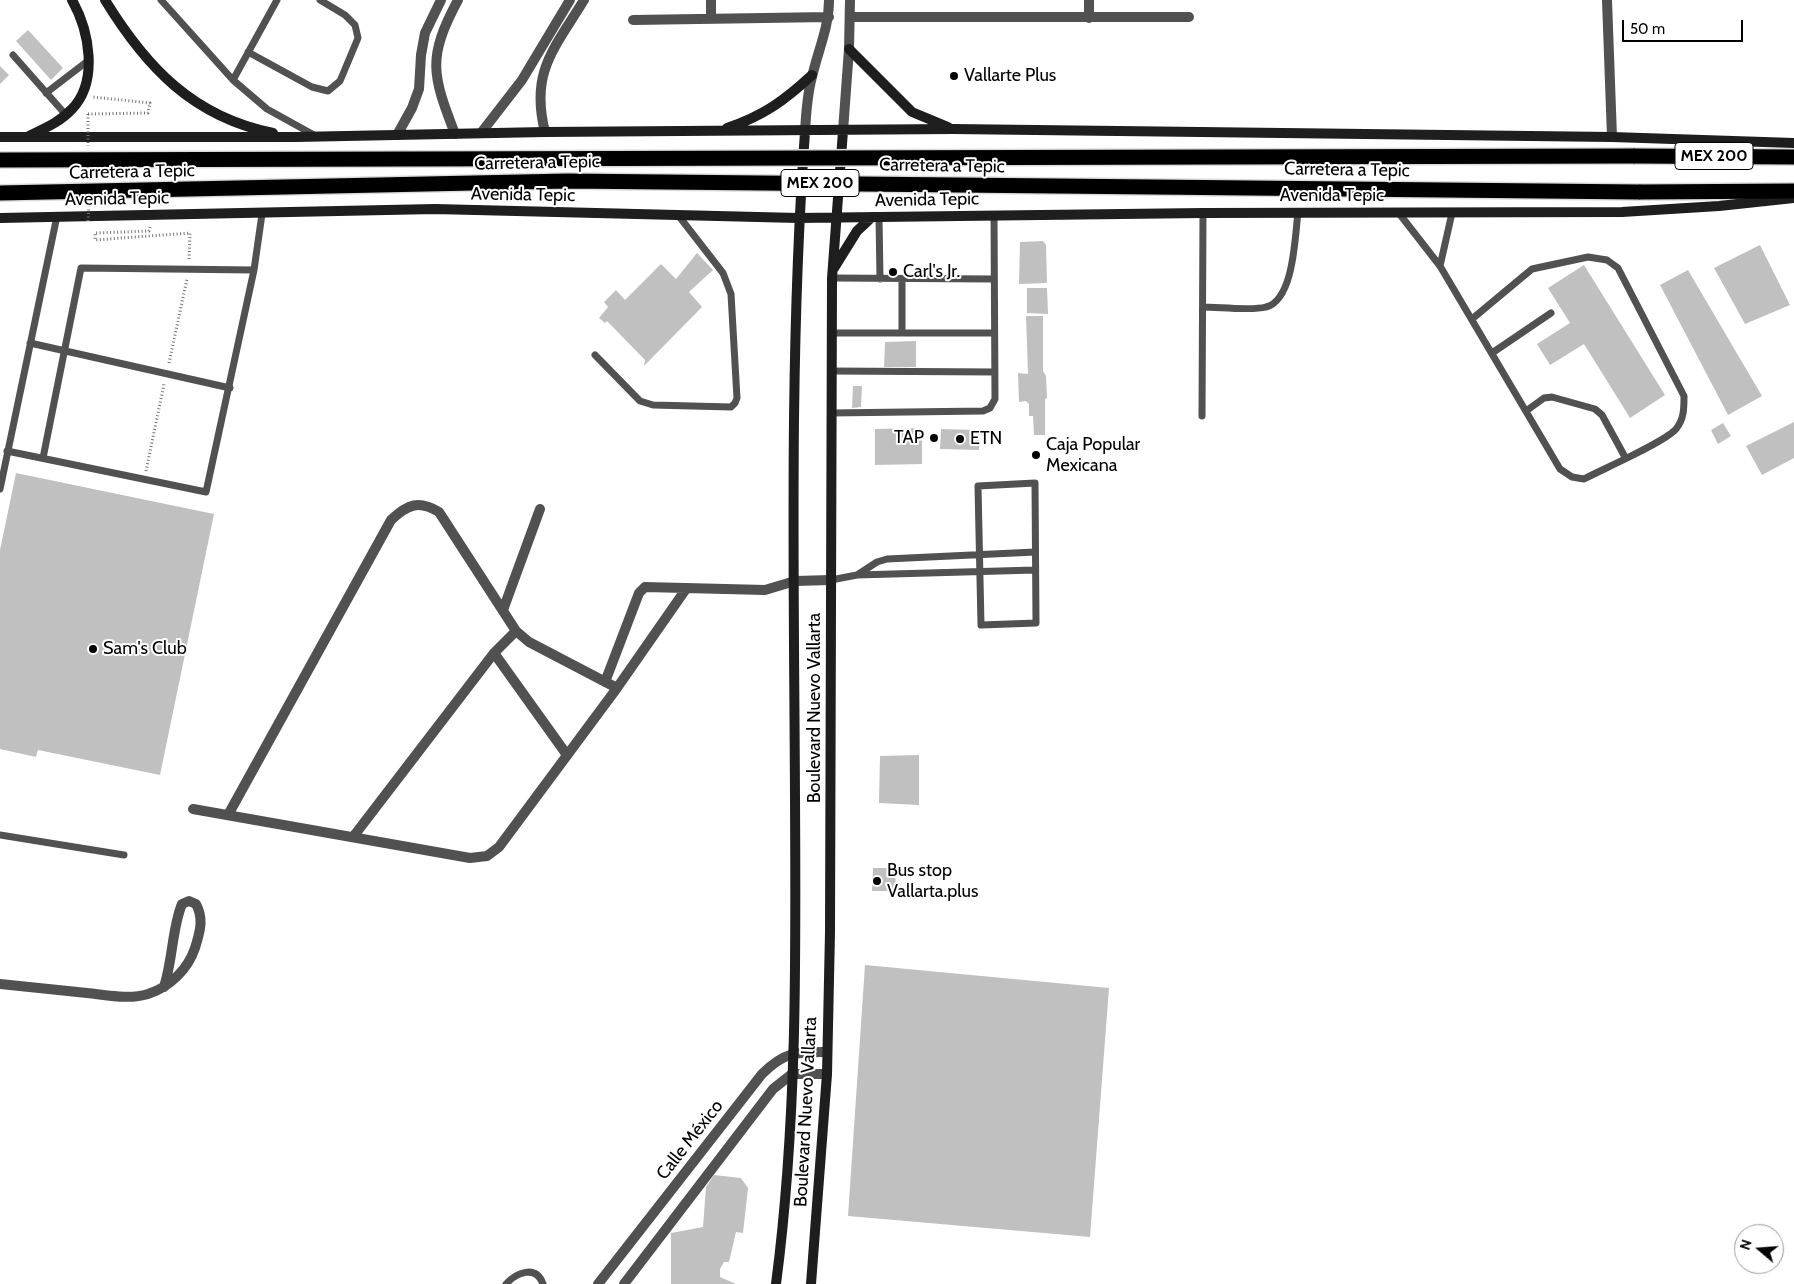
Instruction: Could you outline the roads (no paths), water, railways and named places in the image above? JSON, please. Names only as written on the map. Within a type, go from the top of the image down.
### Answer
[{"type":"highway","name":"Carretera a Tepic","points":[[0,160],[1794,156]]},
{"type":"highway","name":"Carretera a Tepic","points":[[0,193],[568,181],[1794,192]]},
{"type":"main road","points":[[26,137],[50,126],[66,115],[73,108],[85,86],[89,60],[84,27],[72,0]]},
{"type":"main road","points":[[105,0],[125,32],[174,88],[206,109],[232,122],[296,137]]},
{"type":"main road","points":[[849,49],[912,112],[953,129]]},
{"type":"main road","points":[[718,131],[753,119],[774,108],[812,75]]},
{"type":"main road","points":[[0,137],[316,137],[545,132],[804,132],[953,129],[1612,137],[1794,144]]},
{"type":"main road","name":"Boulevard Nuevo Vallarta","points":[[811,1284],[827,1074],[832,580],[832,274],[843,131]]},
{"type":"main road","name":"Boulevard Nuevo Vallarta","points":[[776,1284],[784,1224],[793,1052],[796,924],[795,581],[798,218],[804,132]]},
{"type":"main road","name":"Avenida Tepic","points":[[0,218],[435,209],[798,218],[1204,212],[1622,212],[1720,206],[1794,198]]},
{"type":"main road","points":[[832,274],[858,231],[875,217]]},
{"type":"street","points":[[397,135],[412,108],[421,77],[421,55],[425,32],[441,0]]},
{"type":"street","points":[[455,134],[435,76],[436,50],[444,27],[458,0]]},
{"type":"street","points":[[482,133],[522,80],[570,0]]},
{"type":"street","points":[[545,132],[540,101],[540,86],[548,59],[584,0]]},
{"type":"street","points":[[711,0],[711,19]]},
{"type":"street","points":[[804,132],[812,75],[829,17],[829,0]]},
{"type":"street","points":[[843,131],[849,49],[850,0]]},
{"type":"street","points":[[1089,0],[1089,18]]},
{"type":"street","points":[[1607,0],[1612,137]]},
{"type":"street","points":[[633,20],[829,17]]},
{"type":"street","points":[[850,17],[1189,17]]},
{"type":"street","points":[[421,77],[435,76]]},
{"type":"street","points":[[522,80],[540,86]]},
{"type":"street","points":[[228,815],[391,520],[402,510],[414,505],[428,506],[440,512],[516,631],[529,642],[617,688]]},
{"type":"street","points":[[503,610],[540,509]]},
{"type":"street","points":[[605,682],[639,594],[645,587],[765,590],[795,581],[832,580]]},
{"type":"street","points":[[193,809],[470,858],[487,856],[499,847],[617,688],[686,589]]},
{"type":"street","points":[[354,837],[494,653],[516,631]]},
{"type":"street","points":[[494,653],[567,755]]},
{"type":"street","points":[[0,984],[125,997],[148,994],[164,987],[182,972],[193,956],[201,930],[200,911],[196,904],[189,900],[182,904],[178,912],[173,956],[164,987]]},
{"type":"street","points":[[793,1052],[827,1052]]},
{"type":"street","name":"Calle México","points":[[598,1284],[762,1074],[774,1062],[793,1052]]},
{"type":"street","points":[[792,1074],[827,1074]]},
{"type":"street","name":"Calle México","points":[[624,1284],[773,1089],[792,1074]]},
{"type":"lane","points":[[161,0],[233,80],[267,109],[316,137]]},
{"type":"lane","points":[[233,80],[277,0]]},
{"type":"lane","points":[[248,52],[312,87],[328,91],[340,81],[358,38],[355,26],[345,15],[320,0]]},
{"type":"lane","points":[[13,56],[66,115]]},
{"type":"lane","points":[[46,93],[89,60]]},
{"type":"lane","points":[[1202,416],[1204,212]]},
{"type":"lane","points":[[1203,307],[1266,307],[1277,302],[1284,292],[1292,263],[1298,212]]},
{"type":"lane","points":[[1398,212],[1440,266],[1560,469],[1572,477],[1584,479],[1675,430],[1683,417],[1684,396],[1618,268],[1607,260],[1588,256],[1532,269],[1472,319]]},
{"type":"lane","points":[[1440,266],[1452,213]]},
{"type":"lane","points":[[8,451],[206,492],[254,270],[262,214]]},
{"type":"lane","points":[[595,355],[640,401],[653,405],[731,406],[736,404],[731,294],[723,273],[678,215]]},
{"type":"lane","points":[[831,413],[983,411],[990,408],[995,399],[994,215]]},
{"type":"lane","points":[[0,490],[57,216]]},
{"type":"lane","points":[[875,217],[880,279]]},
{"type":"lane","points":[[43,458],[81,268],[254,270]]},
{"type":"lane","points":[[832,274],[880,279],[994,279]]},
{"type":"lane","points":[[902,279],[902,333]]},
{"type":"lane","points":[[1492,353],[1551,313]]},
{"type":"lane","points":[[832,333],[994,333]]},
{"type":"lane","points":[[30,343],[230,388]]},
{"type":"lane","points":[[831,371],[994,372]]},
{"type":"lane","points":[[1526,411],[1544,398],[1552,397],[1595,409],[1602,415],[1626,457]]},
{"type":"lane","points":[[1035,483],[1036,623],[981,626],[980,555],[978,486],[1035,483]]},
{"type":"lane","points":[[857,575],[877,562],[888,559],[1035,552]]},
{"type":"lane","points":[[832,580],[857,575],[1035,570]]},
{"type":"lane","points":[[0,835],[124,855]]},
{"type":"lane","points":[[506,1284],[517,1273],[527,1272],[541,1279],[543,1284]]},
{"type":"place","name":"Vallarte Plus","points":[[954,76]]},
{"type":"place","name":"Carl's Jr.","points":[[893,272]]},
{"type":"place","name":"TAP","points":[[934,438]]},
{"type":"place","name":"ETN","points":[[960,439]]},
{"type":"place","name":"Caja Popular Mexicana","points":[[1036,455]]},
{"type":"place","name":"Sam's Club","points":[[93,649]]},
{"type":"place","name":"Bus stop Vallarta.plus","points":[[877,881]]}]
